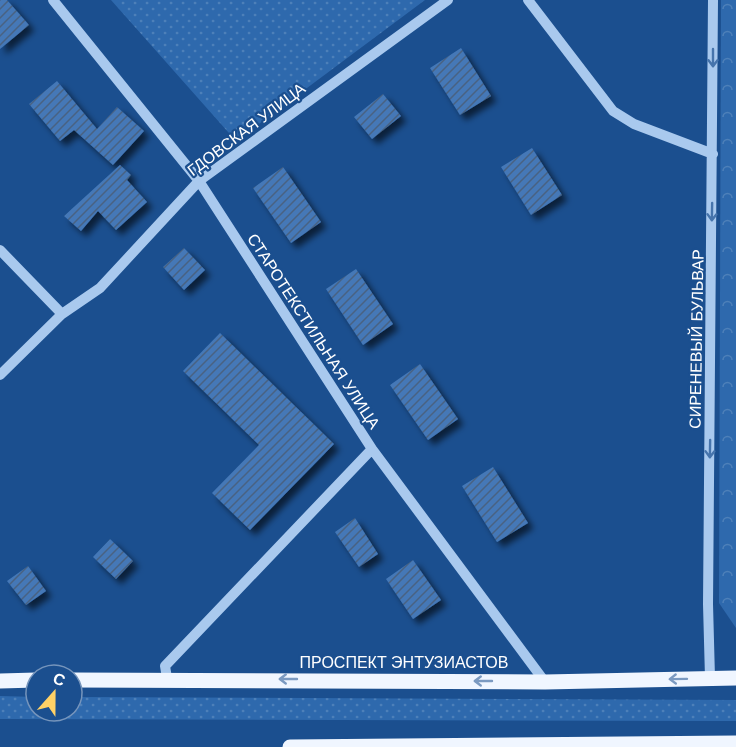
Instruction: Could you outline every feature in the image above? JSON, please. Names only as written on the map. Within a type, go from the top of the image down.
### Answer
[{"type":"main road","name":"ПРОСПЕКТ ЭНТУЗИАСТОВ","points":[[84,680],[167,678],[545,682],[736,678]]},
{"type":"main road","points":[[0,681],[24,680]]},
{"type":"main road","points":[[290,747],[736,743]]},
{"type":"street","name":"СТАРОТЕКСТИЛЬНАЯ УЛИЦА","points":[[53,0],[199,181],[372,449],[545,682]]},
{"type":"street","name":"ГДОВСКАЯ УЛИЦА","points":[[0,375],[62,314],[100,288],[199,181],[448,0]]},
{"type":"street","points":[[528,0],[613,111],[634,124],[713,154]]},
{"type":"street","name":"СИРЕНЕВЫЙ БУЛЬВАР","points":[[710,678],[708,604],[713,0]]},
{"type":"street","points":[[0,250],[62,314]]},
{"type":"street","points":[[167,678],[165,666],[372,449]]},
{"type":"green space","points":[[111,0],[425,0],[236,141]]},
{"type":"green space","points":[[721,0],[736,0],[736,628],[719,603]]},
{"type":"green space","points":[[0,696],[24,697],[24,719],[0,719]]},
{"type":"green space","points":[[84,697],[736,700],[736,721],[84,719]]},
{"type":"building","points":[[0,0],[7,0],[29,25],[0,49]]},
{"type":"building","points":[[461,48],[491,96],[460,115],[430,68]]},
{"type":"building","points":[[57,81],[97,129],[117,107],[144,131],[113,165],[74,130],[60,141],[29,104]]},
{"type":"building","points":[[383,94],[401,116],[372,139],[354,117]]},
{"type":"building","points":[[532,148],[562,195],[531,215],[501,167]]},
{"type":"building","points":[[120,165],[131,175],[127,180],[147,202],[116,230],[98,211],[81,231],[64,216]]},
{"type":"building","points":[[283,167],[321,222],[291,243],[253,188]]},
{"type":"building","points":[[184,248],[205,270],[184,290],[163,267]]},
{"type":"building","points":[[356,269],[393,324],[363,345],[326,289]]},
{"type":"building","points":[[220,333],[334,444],[250,530],[212,493],[259,445],[183,371]]},
{"type":"building","points":[[420,364],[458,419],[428,440],[390,385]]},
{"type":"building","points":[[493,467],[528,523],[497,542],[462,486]]},
{"type":"building","points":[[355,518],[378,554],[359,567],[335,532]]},
{"type":"building","points":[[110,539],[133,561],[116,579],[93,557]]},
{"type":"building","points":[[413,560],[441,600],[413,619],[386,579]]},
{"type":"building","points":[[28,566],[46,591],[26,605],[7,581]]}]
